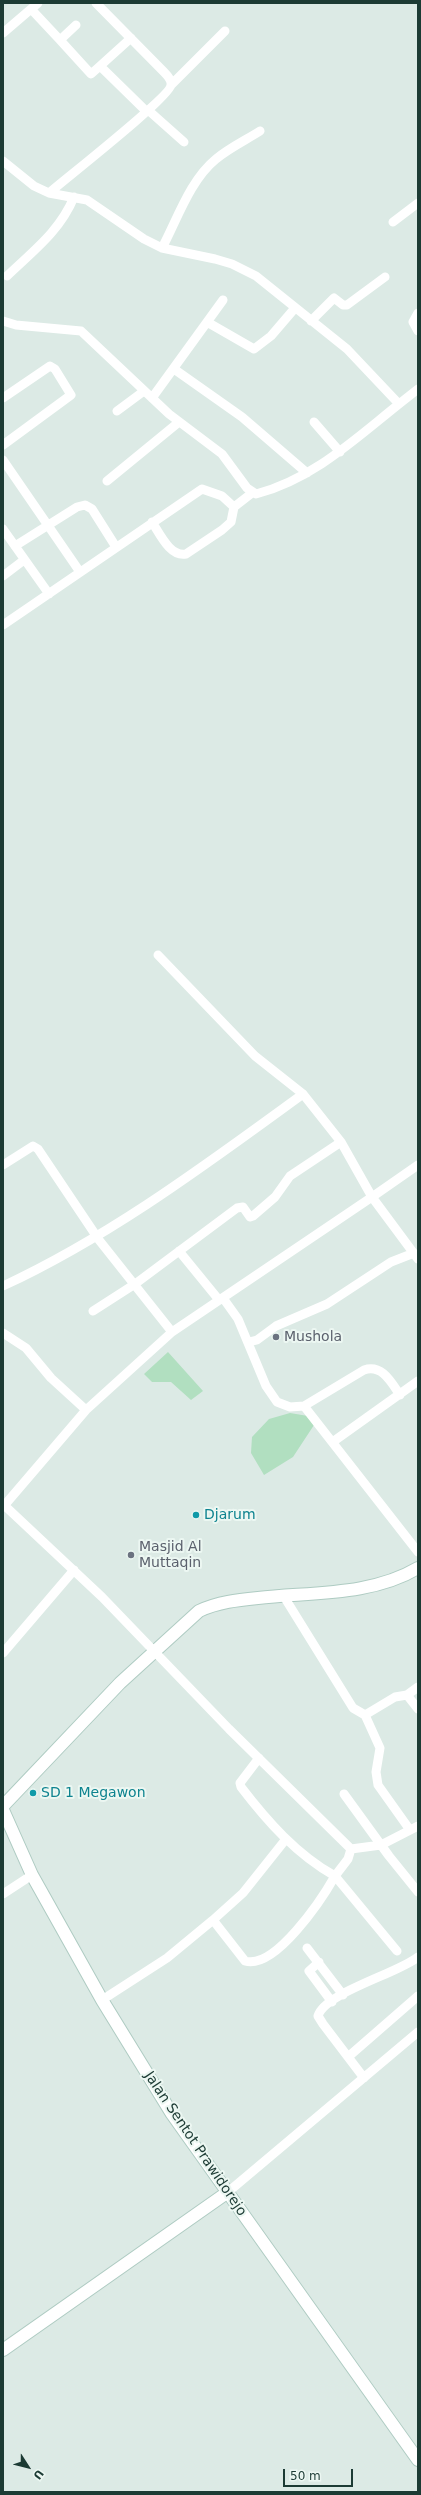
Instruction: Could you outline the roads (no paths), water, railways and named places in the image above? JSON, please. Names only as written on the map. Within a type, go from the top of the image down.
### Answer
[{"type":"main road","points":[[3,1806],[59,1744],[154,1651],[189,1618],[207,1607],[227,1602],[283,1595],[375,1586],[418,1568]]},
{"type":"main road","name":"Jalan Sentot Prawidorejo","points":[[3,1810],[32,1875],[102,2000],[172,2114],[418,2460]]},
{"type":"main road","points":[[3,2350],[228,2192]]},
{"type":"street","points":[[96,3],[164,72],[171,80],[171,85]]},
{"type":"street","points":[[3,33],[34,6],[60,40],[91,74],[131,38]]},
{"type":"street","points":[[60,40],[76,25]]},
{"type":"street","points":[[49,193],[147,111],[225,31]]},
{"type":"street","points":[[100,66],[147,111],[184,142]]},
{"type":"street","points":[[162,248],[193,188],[207,168],[216,159],[260,131]]},
{"type":"street","points":[[3,161],[34,186],[49,193],[74,197],[92,203],[144,239],[162,248],[232,264],[256,276],[347,349],[399,404]]},
{"type":"street","points":[[7,276],[56,230],[64,220],[74,197]]},
{"type":"street","points":[[393,222],[418,203]]},
{"type":"street","points":[[311,321],[334,298],[344,305],[347,305],[385,277]]},
{"type":"street","points":[[152,398],[223,300]]},
{"type":"street","points":[[208,322],[254,349],[271,336],[295,308]]},
{"type":"street","points":[[418,313],[413,322],[418,331]]},
{"type":"street","points":[[3,321],[16,325],[81,331],[179,422],[222,454],[252,493]]},
{"type":"street","points":[[3,398],[50,366],[55,369],[71,395],[3,445]]},
{"type":"street","points":[[174,369],[242,417],[307,473]]},
{"type":"street","points":[[152,522],[172,550],[181,555],[186,554],[231,522],[234,507],[252,493],[268,491],[307,473],[340,452],[418,389]]},
{"type":"street","points":[[117,411],[144,391]]},
{"type":"street","points":[[107,481],[179,422]]},
{"type":"street","points":[[314,422],[340,452]]},
{"type":"street","points":[[3,460],[80,572]]},
{"type":"street","points":[[3,625],[202,489],[222,496],[234,507]]},
{"type":"street","points":[[15,546],[77,506],[85,504],[92,509],[116,548]]},
{"type":"street","points":[[4,532],[49,594]]},
{"type":"street","points":[[3,576],[24,560]]},
{"type":"street","points":[[158,955],[255,1056],[303,1094],[341,1142],[372,1196],[416,1256],[391,1262],[327,1304],[276,1326],[257,1340],[249,1342]]},
{"type":"street","points":[[3,1286],[29,1273],[96,1234],[187,1178],[303,1094]]},
{"type":"street","points":[[93,1311],[135,1284],[237,1208],[243,1207],[250,1217],[253,1216],[274,1197],[290,1176],[341,1142]]},
{"type":"street","points":[[3,1165],[27,1148],[33,1146],[38,1150],[96,1234],[172,1332]]},
{"type":"street","points":[[351,1849],[74,1570],[4,1506],[86,1410],[172,1332],[195,1314],[221,1299],[418,1165]]},
{"type":"street","points":[[179,1251],[238,1319],[249,1342],[266,1386],[277,1402],[290,1407],[304,1406],[364,1370],[373,1367],[378,1368],[389,1379],[400,1395]]},
{"type":"street","points":[[3,1334],[26,1348],[51,1378],[86,1410]]},
{"type":"street","points":[[334,1441],[418,1381]]},
{"type":"street","points":[[304,1406],[334,1441],[418,1552]]},
{"type":"street","points":[[3,1652],[74,1570]]},
{"type":"street","points":[[283,1595],[353,1708],[364,1715],[380,1748],[376,1779],[414,1828],[381,1845],[351,1849]]},
{"type":"street","points":[[364,1715],[395,1697],[407,1695],[418,1687]]},
{"type":"street","points":[[407,1695],[418,1709]]},
{"type":"street","points":[[259,1758],[240,1782],[241,1787],[286,1839],[335,1876],[397,1951]]},
{"type":"street","points":[[344,1794],[381,1845],[418,1892]]},
{"type":"street","points":[[102,2000],[167,1958],[213,1920],[243,1893],[286,1839]]},
{"type":"street","points":[[213,1920],[245,1961],[252,1963],[264,1959],[272,1954],[309,1915],[348,1859],[351,1849]]},
{"type":"street","points":[[3,1894],[32,1875]]},
{"type":"street","points":[[307,1948],[343,1995]]},
{"type":"street","points":[[364,2078],[318,2016],[321,2010],[332,2002],[368,1980],[394,1972],[418,1957]]},
{"type":"street","points":[[318,1962],[309,1971],[332,2002]]},
{"type":"street","points":[[348,2057],[418,1996]]},
{"type":"street","points":[[228,2192],[418,2032]]},
{"type":"place","name":"Mushola","points":[[276,1337]]},
{"type":"place","name":"Djarum","points":[[196,1515]]},
{"type":"place","name":"Masjid Al Muttaqin","points":[[131,1555]]},
{"type":"place","name":"SD 1 Megawon","points":[[33,1793]]}]
